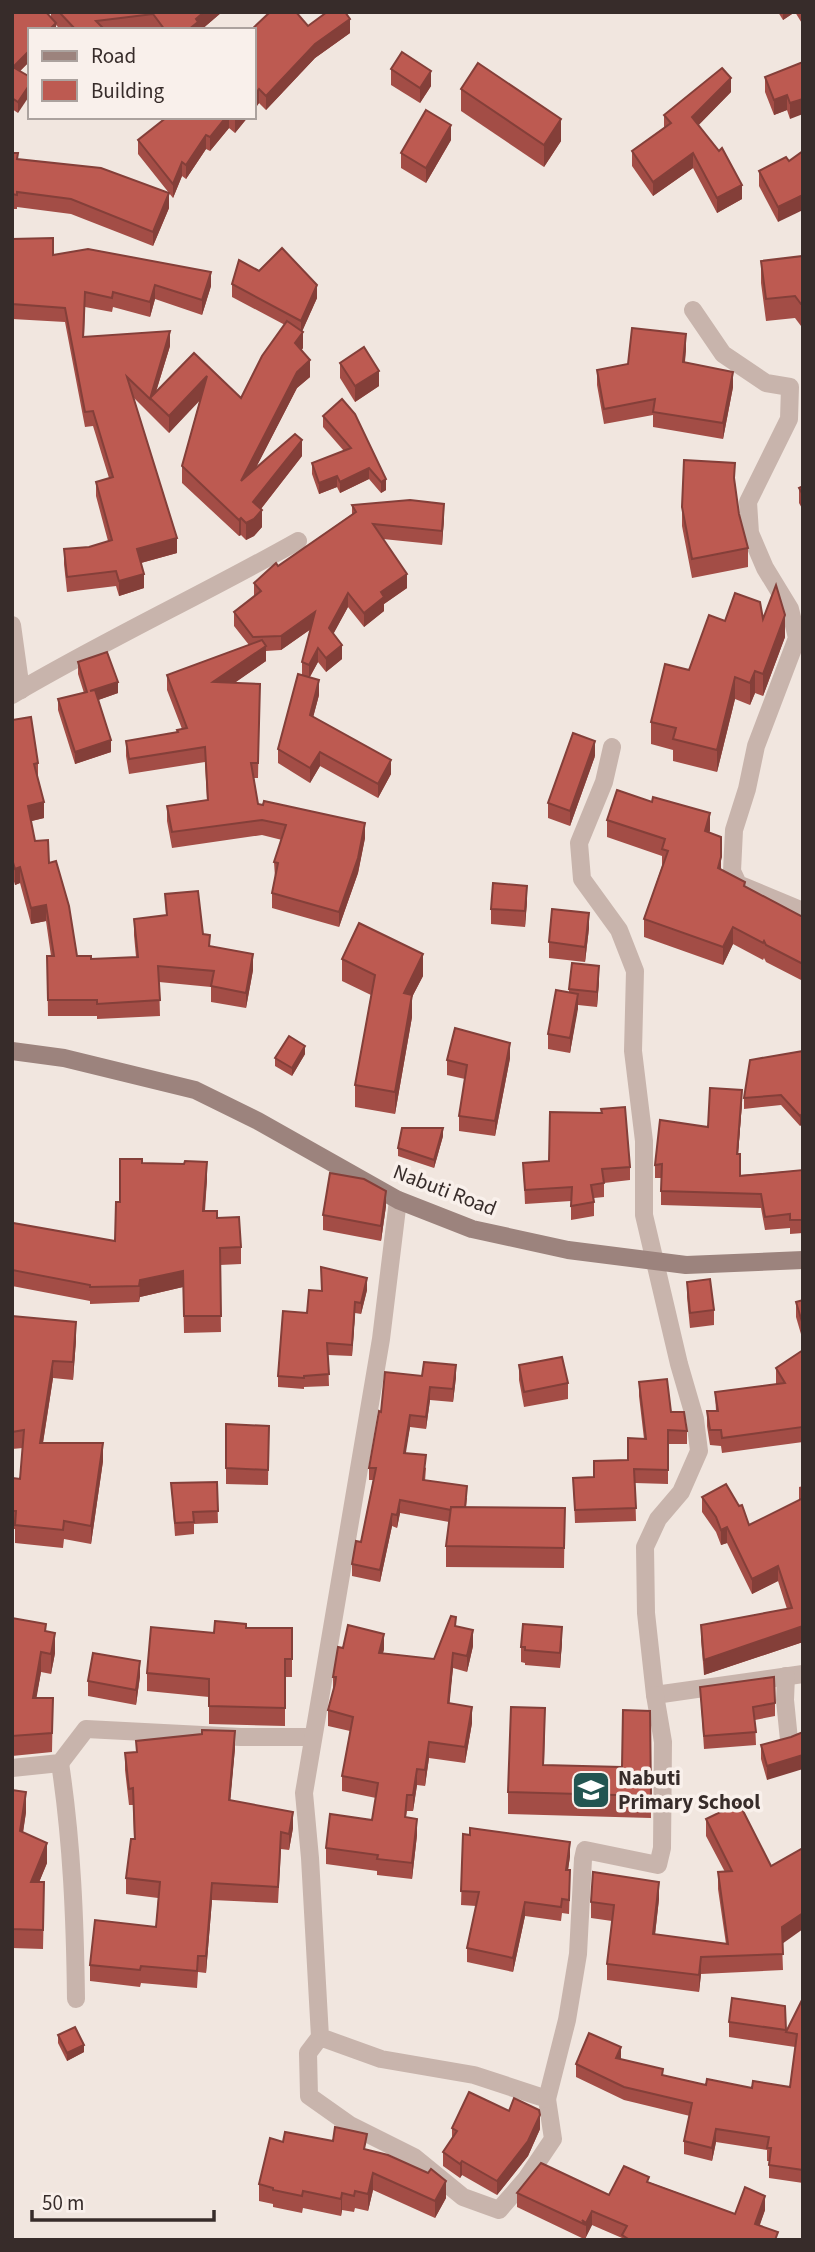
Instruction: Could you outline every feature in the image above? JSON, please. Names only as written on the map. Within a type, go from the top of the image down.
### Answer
[{"type":"street","points":[[693,310],[723,354],[766,383],[790,387],[789,419],[748,502],[750,533],[765,568],[790,609],[797,638],[756,746],[747,789],[734,830],[733,871],[738,884],[803,911]]},
{"type":"street","points":[[12,625],[16,693],[75,658],[227,582],[298,541]]},
{"type":"street","points":[[398,1200],[381,1339],[304,1793],[320,2037],[308,2053],[309,2096],[351,2125],[414,2157],[463,2197],[499,2210],[526,2179],[553,2138],[547,2099],[567,2020],[578,1954],[585,1850],[658,1865],[662,1849],[663,1742],[654,1695],[646,1613],[645,1547],[658,1519],[681,1492],[699,1451],[695,1419],[679,1364],[644,1215],[644,1141],[633,1051],[635,971],[618,930],[582,880],[579,843],[604,782],[612,747]]},
{"type":"street","name":"Nabuti Road","points":[[12,1052],[64,1058],[195,1090],[258,1121],[398,1200],[472,1229],[568,1250],[686,1265],[803,1260]]},
{"type":"street","points":[[654,1695],[794,1675],[785,1700],[789,1741]]},
{"type":"street","points":[[76,1999],[70,1838],[61,1763],[86,1729],[241,1737],[313,1737]]},
{"type":"street","points":[[12,1768],[61,1763]]},
{"type":"street","points":[[320,2037],[381,2059],[474,2075],[547,2099]]},
{"type":"building","points":[[12,12],[46,12],[56,23],[51,28],[28,28],[28,52],[13,67],[28,76],[28,87],[18,102],[12,98]]},
{"type":"building","points":[[59,12],[204,12],[190,28],[164,28],[153,14],[96,21],[103,28],[74,28]]},
{"type":"building","points":[[270,12],[296,12],[308,26],[327,12],[345,12],[350,19],[315,44],[266,96],[259,89],[256,93],[256,28],[253,28]]},
{"type":"building","points":[[402,52],[431,71],[420,88],[391,69]]},
{"type":"building","points":[[803,62],[803,99],[790,103],[787,95],[774,100],[765,77]]},
{"type":"building","points":[[478,63],[561,119],[544,145],[461,89]]},
{"type":"building","points":[[722,68],[731,78],[692,117],[719,151],[722,148],[742,185],[717,198],[693,153],[653,182],[632,151],[671,123],[664,115]]},
{"type":"building","points":[[426,110],[451,125],[426,168],[401,153]]},
{"type":"building","points":[[164,119],[224,119],[210,137],[206,135],[186,165],[182,162],[173,184],[138,140]]},
{"type":"building","points":[[803,151],[803,195],[778,207],[759,171],[786,157],[789,161]]},
{"type":"building","points":[[12,153],[18,153],[17,159],[101,168],[169,193],[153,232],[71,199],[17,192],[17,195],[12,194]]},
{"type":"building","points":[[53,238],[53,255],[88,249],[211,272],[202,300],[155,285],[150,302],[113,292],[112,298],[85,292],[83,337],[170,331],[150,399],[127,377],[177,538],[137,549],[144,574],[119,581],[116,571],[67,577],[64,549],[89,547],[112,540],[96,482],[113,477],[93,411],[85,412],[65,308],[12,304],[12,239]]},
{"type":"building","points":[[282,248],[317,285],[301,321],[232,284],[239,260],[259,271]]},
{"type":"building","points":[[803,256],[803,304],[795,296],[766,299],[761,261]]},
{"type":"building","points":[[287,321],[303,332],[295,343],[310,360],[297,372],[241,481],[295,434],[302,440],[253,502],[262,510],[246,523],[241,518],[239,520],[182,466],[207,376],[169,416],[150,398],[194,353],[241,398],[262,356]]},
{"type":"building","points":[[632,328],[686,334],[683,362],[733,372],[723,423],[653,412],[655,399],[604,409],[597,370],[628,364]]},
{"type":"building","points":[[364,347],[379,371],[355,386],[340,363]]},
{"type":"building","points":[[342,399],[355,414],[386,479],[381,482],[369,468],[340,482],[337,476],[319,483],[312,463],[351,448],[323,416]]},
{"type":"building","points":[[684,460],[735,463],[734,478],[739,514],[748,548],[692,559],[682,507]]},
{"type":"building","points":[[410,500],[444,504],[442,531],[373,524],[407,574],[381,592],[384,597],[364,613],[348,593],[329,628],[342,645],[326,658],[318,648],[309,665],[302,662],[315,612],[281,636],[253,637],[234,612],[261,591],[254,583],[276,563],[278,566],[356,512],[352,505]]},
{"type":"building","points":[[776,585],[785,615],[763,674],[755,671],[750,683],[735,677],[717,750],[673,739],[676,728],[651,722],[665,664],[689,670],[709,615],[725,621],[735,593],[760,602],[763,619]]},
{"type":"building","points":[[262,640],[266,646],[213,682],[260,684],[258,763],[251,763],[258,804],[263,805],[264,801],[365,823],[358,858],[339,912],[272,893],[278,863],[274,862],[286,825],[262,820],[172,832],[167,806],[208,800],[205,747],[129,759],[126,741],[187,728],[167,675]]},
{"type":"building","points":[[107,652],[118,682],[90,691],[95,690],[111,740],[75,752],[58,699],[87,692],[78,662]]},
{"type":"building","points":[[298,674],[319,680],[310,715],[391,760],[378,784],[320,752],[310,768],[278,749]]},
{"type":"building","points":[[31,717],[38,763],[34,764],[44,802],[28,806],[35,841],[48,840],[49,863],[56,861],[69,906],[77,956],[91,956],[91,959],[138,957],[134,919],[167,915],[165,894],[198,891],[203,934],[210,935],[209,946],[253,954],[246,993],[211,986],[214,971],[158,966],[160,1000],[97,1004],[97,1000],[48,1000],[47,956],[54,956],[46,905],[31,908],[20,867],[15,869],[12,859],[12,720]]},
{"type":"building","points":[[573,733],[595,741],[570,811],[548,803]]},
{"type":"building","points":[[617,790],[652,802],[653,797],[710,813],[705,831],[721,837],[718,868],[745,882],[744,886],[803,917],[803,964],[766,945],[764,941],[763,943],[733,927],[723,947],[644,919],[668,851],[662,849],[665,839],[607,820]]},
{"type":"building","points":[[493,883],[527,886],[525,911],[491,909]]},
{"type":"building","points":[[552,909],[589,913],[585,947],[549,942]]},
{"type":"building","points":[[359,923],[423,954],[404,993],[412,995],[395,1092],[355,1085],[375,975],[342,959]]},
{"type":"building","points":[[572,963],[599,966],[597,992],[569,989]]},
{"type":"building","points":[[556,990],[578,994],[570,1038],[548,1034]]},
{"type":"building","points":[[455,1028],[510,1043],[495,1121],[459,1116],[467,1065],[447,1060]]},
{"type":"building","points":[[289,1036],[305,1046],[292,1068],[275,1058]]},
{"type":"building","points":[[803,1051],[803,1113],[800,1116],[781,1095],[744,1098],[750,1060]]},
{"type":"building","points":[[710,1088],[742,1090],[737,1154],[740,1154],[740,1176],[803,1170],[803,1220],[790,1220],[790,1214],[765,1217],[761,1194],[661,1191],[662,1164],[655,1165],[660,1120],[708,1127]]},
{"type":"building","points":[[625,1107],[630,1167],[602,1169],[604,1183],[591,1185],[594,1202],[571,1206],[572,1187],[525,1190],[523,1163],[549,1161],[550,1112],[602,1113],[601,1109]]},
{"type":"building","points":[[402,1128],[443,1128],[434,1160],[398,1148]]},
{"type":"building","points":[[120,1159],[142,1159],[142,1163],[207,1162],[203,1211],[217,1211],[217,1218],[239,1217],[241,1247],[220,1248],[221,1316],[184,1316],[183,1271],[140,1280],[139,1286],[90,1287],[12,1270],[13,1223],[115,1241],[116,1202],[120,1202]]},
{"type":"building","points":[[330,1173],[364,1179],[386,1191],[381,1226],[323,1215]]},
{"type":"building","points":[[321,1267],[367,1278],[361,1303],[355,1302],[352,1345],[327,1343],[329,1374],[304,1378],[278,1376],[283,1311],[307,1313],[309,1290],[322,1291]]},
{"type":"building","points":[[710,1279],[714,1310],[690,1313],[687,1282]]},
{"type":"building","points":[[803,1300],[803,1325],[796,1302]]},
{"type":"building","points":[[12,1316],[76,1322],[73,1362],[53,1361],[40,1443],[103,1443],[91,1526],[64,1521],[63,1530],[15,1525],[16,1511],[12,1511],[12,1478],[20,1479],[24,1430],[12,1432]]},
{"type":"building","points":[[803,1350],[803,1427],[722,1438],[721,1430],[710,1430],[707,1411],[718,1411],[715,1392],[785,1383],[776,1368]]},
{"type":"building","points":[[562,1357],[568,1383],[524,1392],[519,1365]]},
{"type":"building","points":[[424,1362],[456,1365],[453,1389],[430,1387],[426,1417],[410,1415],[404,1453],[426,1455],[423,1480],[467,1486],[465,1507],[451,1507],[451,1510],[400,1500],[397,1515],[392,1514],[380,1570],[352,1564],[356,1541],[361,1542],[376,1468],[369,1468],[379,1411],[381,1412],[385,1372],[422,1376]]},
{"type":"building","points":[[667,1379],[671,1412],[684,1412],[687,1431],[668,1430],[668,1470],[634,1469],[636,1508],[575,1510],[573,1478],[594,1477],[594,1461],[628,1460],[628,1438],[646,1439],[639,1382]]},
{"type":"building","points":[[226,1424],[269,1426],[268,1470],[226,1468]]},
{"type":"building","points":[[217,1482],[218,1511],[193,1512],[194,1522],[175,1523],[171,1483]]},
{"type":"building","points":[[726,1484],[739,1506],[742,1505],[749,1525],[803,1498],[803,1626],[704,1660],[701,1625],[792,1608],[778,1566],[752,1579],[727,1527],[721,1530],[716,1517],[702,1497]]},
{"type":"building","points":[[451,1507],[565,1508],[564,1548],[446,1546]]},
{"type":"building","points":[[451,1616],[456,1617],[455,1626],[473,1630],[467,1656],[453,1653],[448,1703],[472,1707],[465,1747],[429,1742],[425,1770],[417,1769],[413,1795],[407,1795],[405,1817],[417,1819],[412,1863],[326,1848],[330,1814],[372,1820],[378,1783],[342,1776],[353,1717],[328,1710],[335,1684],[336,1677],[333,1677],[338,1647],[343,1648],[348,1625],[384,1634],[379,1653],[434,1659]]},
{"type":"building","points":[[12,1618],[46,1624],[45,1631],[55,1633],[51,1654],[41,1652],[33,1698],[53,1698],[52,1733],[12,1736]]},
{"type":"building","points":[[215,1621],[246,1624],[246,1628],[292,1628],[292,1659],[285,1659],[285,1708],[209,1706],[209,1679],[147,1673],[151,1627],[214,1633]]},
{"type":"building","points":[[523,1624],[562,1627],[560,1653],[525,1650],[525,1647],[521,1647]]},
{"type":"building","points":[[93,1653],[140,1661],[136,1690],[88,1681]]},
{"type":"building","points":[[774,1677],[775,1703],[753,1707],[756,1732],[704,1736],[700,1687]]},
{"type":"building","points":[[511,1707],[545,1708],[543,1765],[622,1767],[623,1710],[650,1711],[651,1796],[508,1792]]},
{"type":"building","points":[[202,1730],[235,1731],[229,1800],[293,1812],[289,1834],[281,1832],[278,1887],[212,1883],[206,1956],[198,1956],[197,1971],[141,1966],[140,1970],[90,1965],[95,1920],[156,1927],[160,1882],[126,1878],[131,1839],[135,1839],[133,1788],[129,1789],[125,1753],[137,1752],[136,1741],[202,1734]]},
{"type":"building","points":[[803,1732],[803,1755],[767,1766],[761,1745]]},
{"type":"building","points":[[12,1790],[26,1792],[20,1831],[47,1843],[31,1882],[44,1882],[43,1930],[12,1929]]},
{"type":"building","points":[[739,1803],[771,1866],[803,1848],[803,1913],[782,1927],[783,1954],[701,1957],[699,1975],[607,1964],[614,1905],[591,1902],[593,1872],[659,1882],[653,1934],[728,1944],[718,1872],[732,1871],[706,1819]]},
{"type":"building","points":[[470,1828],[570,1842],[566,1870],[570,1870],[569,1900],[562,1899],[561,1907],[525,1902],[513,1958],[467,1948],[479,1892],[461,1891],[463,1834],[470,1835]]},
{"type":"building","points":[[732,1998],[785,2006],[786,2030],[729,2022]]},
{"type":"building","points":[[803,1998],[803,2170],[769,2165],[769,2137],[716,2129],[712,2148],[684,2141],[692,2103],[624,2087],[576,2064],[589,2033],[621,2047],[616,2058],[663,2069],[662,2075],[706,2085],[707,2079],[752,2088],[753,2081],[790,2087],[797,2034],[786,2032]]},
{"type":"building","points":[[75,2027],[84,2045],[67,2053],[58,2035]]},
{"type":"building","points":[[469,2092],[509,2111],[514,2098],[539,2110],[540,2115],[528,2141],[497,2181],[462,2161],[460,2164],[443,2152],[457,2131],[452,2128]]},
{"type":"building","points":[[335,2127],[367,2134],[364,2149],[388,2155],[428,2173],[431,2169],[446,2181],[435,2201],[373,2173],[368,2194],[355,2191],[354,2196],[342,2193],[341,2199],[303,2191],[302,2196],[259,2184],[270,2138],[283,2142],[285,2132],[333,2141]]},
{"type":"building","points":[[541,2163],[609,2195],[624,2166],[649,2177],[647,2182],[735,2214],[745,2187],[765,2196],[755,2224],[778,2232],[775,2240],[630,2240],[622,2235],[627,2226],[592,2211],[586,2223],[582,2220],[586,2225],[517,2193]]},
{"type":"place","name":"Nabuti Primary School","points":[[591,1790]]}]
